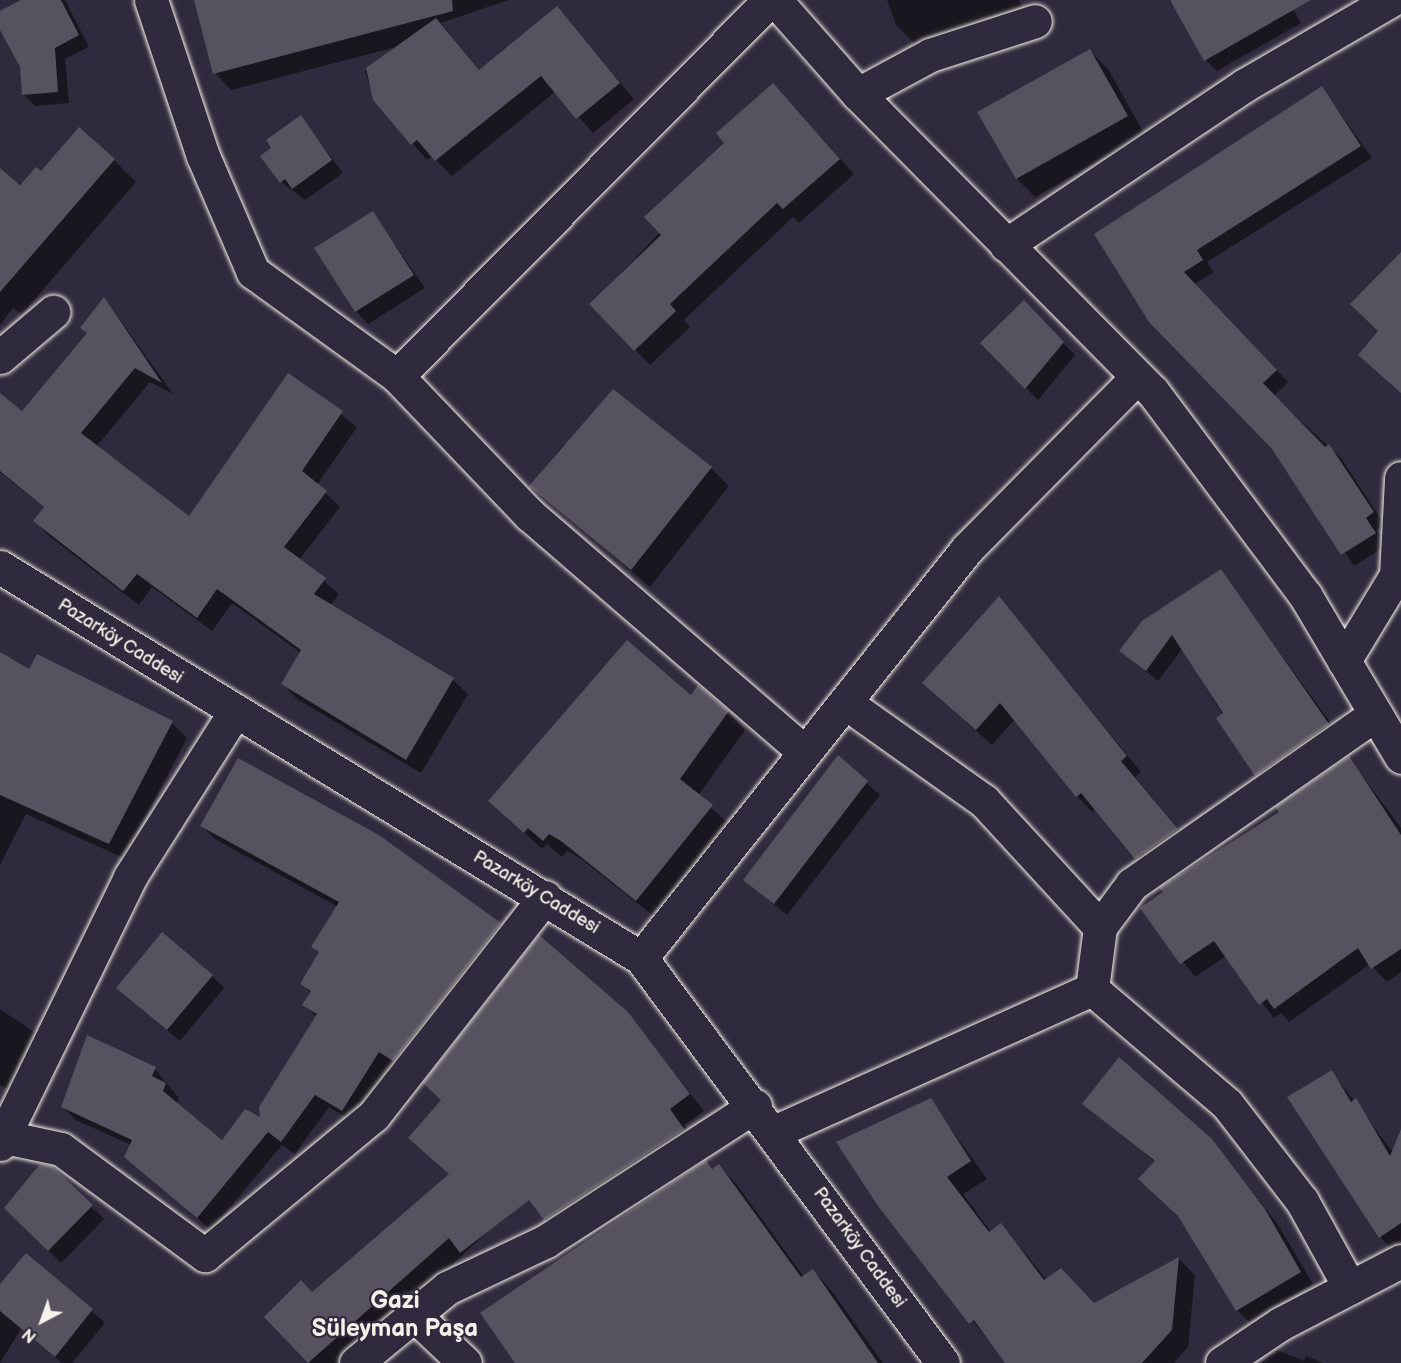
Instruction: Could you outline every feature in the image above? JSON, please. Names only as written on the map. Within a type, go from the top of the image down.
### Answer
[{"type":"street","points":[[151,0],[203,156],[253,272],[397,376],[530,515],[806,752]]},
{"type":"street","points":[[397,376],[770,0]]},
{"type":"street","points":[[775,0],[858,94],[1137,377],[1305,595],[1401,757]]},
{"type":"street","points":[[1006,245],[1245,85],[1391,0]]},
{"type":"street","points":[[858,94],[930,55],[1035,21]]},
{"type":"street","points":[[0,357],[53,312]]},
{"type":"street","points":[[640,958],[967,549],[1137,377]]},
{"type":"street","points":[[1344,661],[1390,601],[1396,576],[1401,478]]},
{"type":"street","name":"Pazarköy Caddesi","points":[[0,567],[234,713],[545,897],[640,958],[764,1119],[943,1363]]},
{"type":"street","points":[[846,703],[984,801],[1100,927]]},
{"type":"street","points":[[234,713],[130,877],[1,1139],[61,1149],[205,1254],[374,1114],[545,897]]},
{"type":"street","points":[[1092,989],[1100,927],[1132,884],[1376,714]]},
{"type":"street","points":[[356,1363],[411,1312],[447,1288],[546,1241],[764,1119],[1092,989]]},
{"type":"street","points":[[1092,989],[1227,1104],[1302,1201],[1350,1288]]},
{"type":"street","points":[[1222,1363],[1350,1288],[1401,1262]]},
{"type":"street","points":[[411,1312],[465,1363]]},
{"type":"building","points":[[21,0],[61,0],[79,35],[55,48],[58,92],[22,95],[20,67],[0,30],[0,11]]},
{"type":"building","points":[[194,0],[452,0],[453,11],[213,74]]},
{"type":"building","points":[[1170,0],[1311,0],[1204,61]]},
{"type":"building","points":[[557,6],[620,83],[576,119],[541,76],[435,161],[417,140],[411,145],[373,100],[366,68],[436,18],[479,70]]},
{"type":"building","points":[[1090,49],[1128,116],[1016,179],[977,112]]},
{"type":"building","points":[[773,83],[840,159],[783,209],[777,203],[670,304],[676,311],[634,351],[589,304],[661,235],[644,217],[724,143],[716,133]]},
{"type":"building","points":[[1322,86],[1361,146],[1197,250],[1203,260],[1184,272],[1277,370],[1263,383],[1325,447],[1329,444],[1374,512],[1366,518],[1376,533],[1341,555],[1272,449],[1149,322],[1094,234]]},
{"type":"building","points":[[301,115],[332,160],[292,189],[285,179],[280,183],[260,156],[271,148],[266,140]]},
{"type":"building","points":[[79,127],[115,159],[0,292],[0,168],[20,185],[36,167],[41,171]]},
{"type":"building","points":[[373,211],[414,275],[355,312],[314,248]]},
{"type":"building","points":[[1401,252],[1401,393],[1358,355],[1378,331],[1350,304]]},
{"type":"building","points":[[104,297],[162,383],[135,368],[81,433],[189,516],[288,373],[343,411],[302,471],[327,491],[284,547],[326,578],[314,594],[454,678],[406,760],[281,684],[301,650],[217,589],[197,618],[137,574],[123,591],[33,521],[44,507],[0,471],[0,393],[22,411],[87,333],[80,328]]},
{"type":"building","points":[[1024,300],[1064,342],[1025,389],[980,343]]},
{"type":"building","points":[[613,389],[712,467],[631,570],[529,486]]},
{"type":"building","points":[[1221,569],[1329,724],[1255,776],[1216,718],[1223,713],[1172,635],[1146,671],[1119,651],[1142,621]]},
{"type":"building","points":[[999,596],[1127,756],[1121,761],[1178,829],[1135,859],[1081,793],[1076,797],[1000,703],[976,730],[922,683]]},
{"type":"building","points":[[627,640],[691,695],[698,685],[729,711],[680,779],[713,805],[636,901],[561,841],[549,834],[543,841],[528,828],[524,833],[488,801]]},
{"type":"building","points":[[0,652],[29,669],[37,654],[173,721],[109,844],[0,795]]},
{"type":"building","points":[[838,755],[868,781],[774,904],[743,880]]},
{"type":"building","points":[[1349,756],[1401,835],[1401,949],[1371,969],[1358,948],[1274,1009],[1267,999],[1259,1005],[1214,941],[1180,964],[1140,908],[1163,892],[1159,888],[1279,812],[1275,807]]},
{"type":"building","points":[[238,758],[379,835],[501,923],[393,1061],[379,1052],[342,1111],[315,1095],[281,1142],[268,1132],[197,1218],[124,1157],[132,1140],[61,1107],[87,1035],[156,1067],[152,1076],[166,1083],[163,1091],[222,1140],[245,1109],[260,1117],[259,1107],[317,1014],[302,1005],[311,991],[300,984],[319,952],[311,947],[339,902],[200,826]]},
{"type":"building","points":[[162,932],[213,975],[167,1030],[116,988]]},
{"type":"building","points":[[539,935],[628,1012],[690,1094],[670,1109],[684,1129],[544,1220],[529,1200],[460,1253],[449,1238],[308,1363],[264,1317],[301,1280],[312,1292],[449,1174],[408,1138],[441,1100],[423,1083]]},
{"type":"building","points":[[1119,1057],[1212,1139],[1265,1209],[1301,1272],[1236,1311],[1178,1216],[1138,1179],[1155,1161],[1082,1104]]},
{"type":"building","points":[[1332,1070],[1351,1102],[1356,1098],[1390,1156],[1401,1129],[1401,1223],[1379,1238],[1287,1097]]},
{"type":"building","points":[[931,1098],[971,1161],[947,1177],[989,1232],[1001,1223],[1044,1280],[1061,1268],[1094,1303],[1179,1257],[1172,1330],[1142,1363],[1005,1363],[974,1320],[969,1324],[878,1206],[836,1142]]},
{"type":"building","points":[[706,1160],[712,1169],[719,1164],[801,1277],[813,1269],[878,1363],[515,1363],[480,1313]]},
{"type":"building","points":[[40,1164],[52,1166],[93,1205],[48,1251],[4,1208]]},
{"type":"building","points":[[26,1253],[93,1309],[55,1357],[0,1311],[0,1284]]},
{"type":"district","name":"Gazi Süleyman Paşa","points":[[395,1315]]}]
